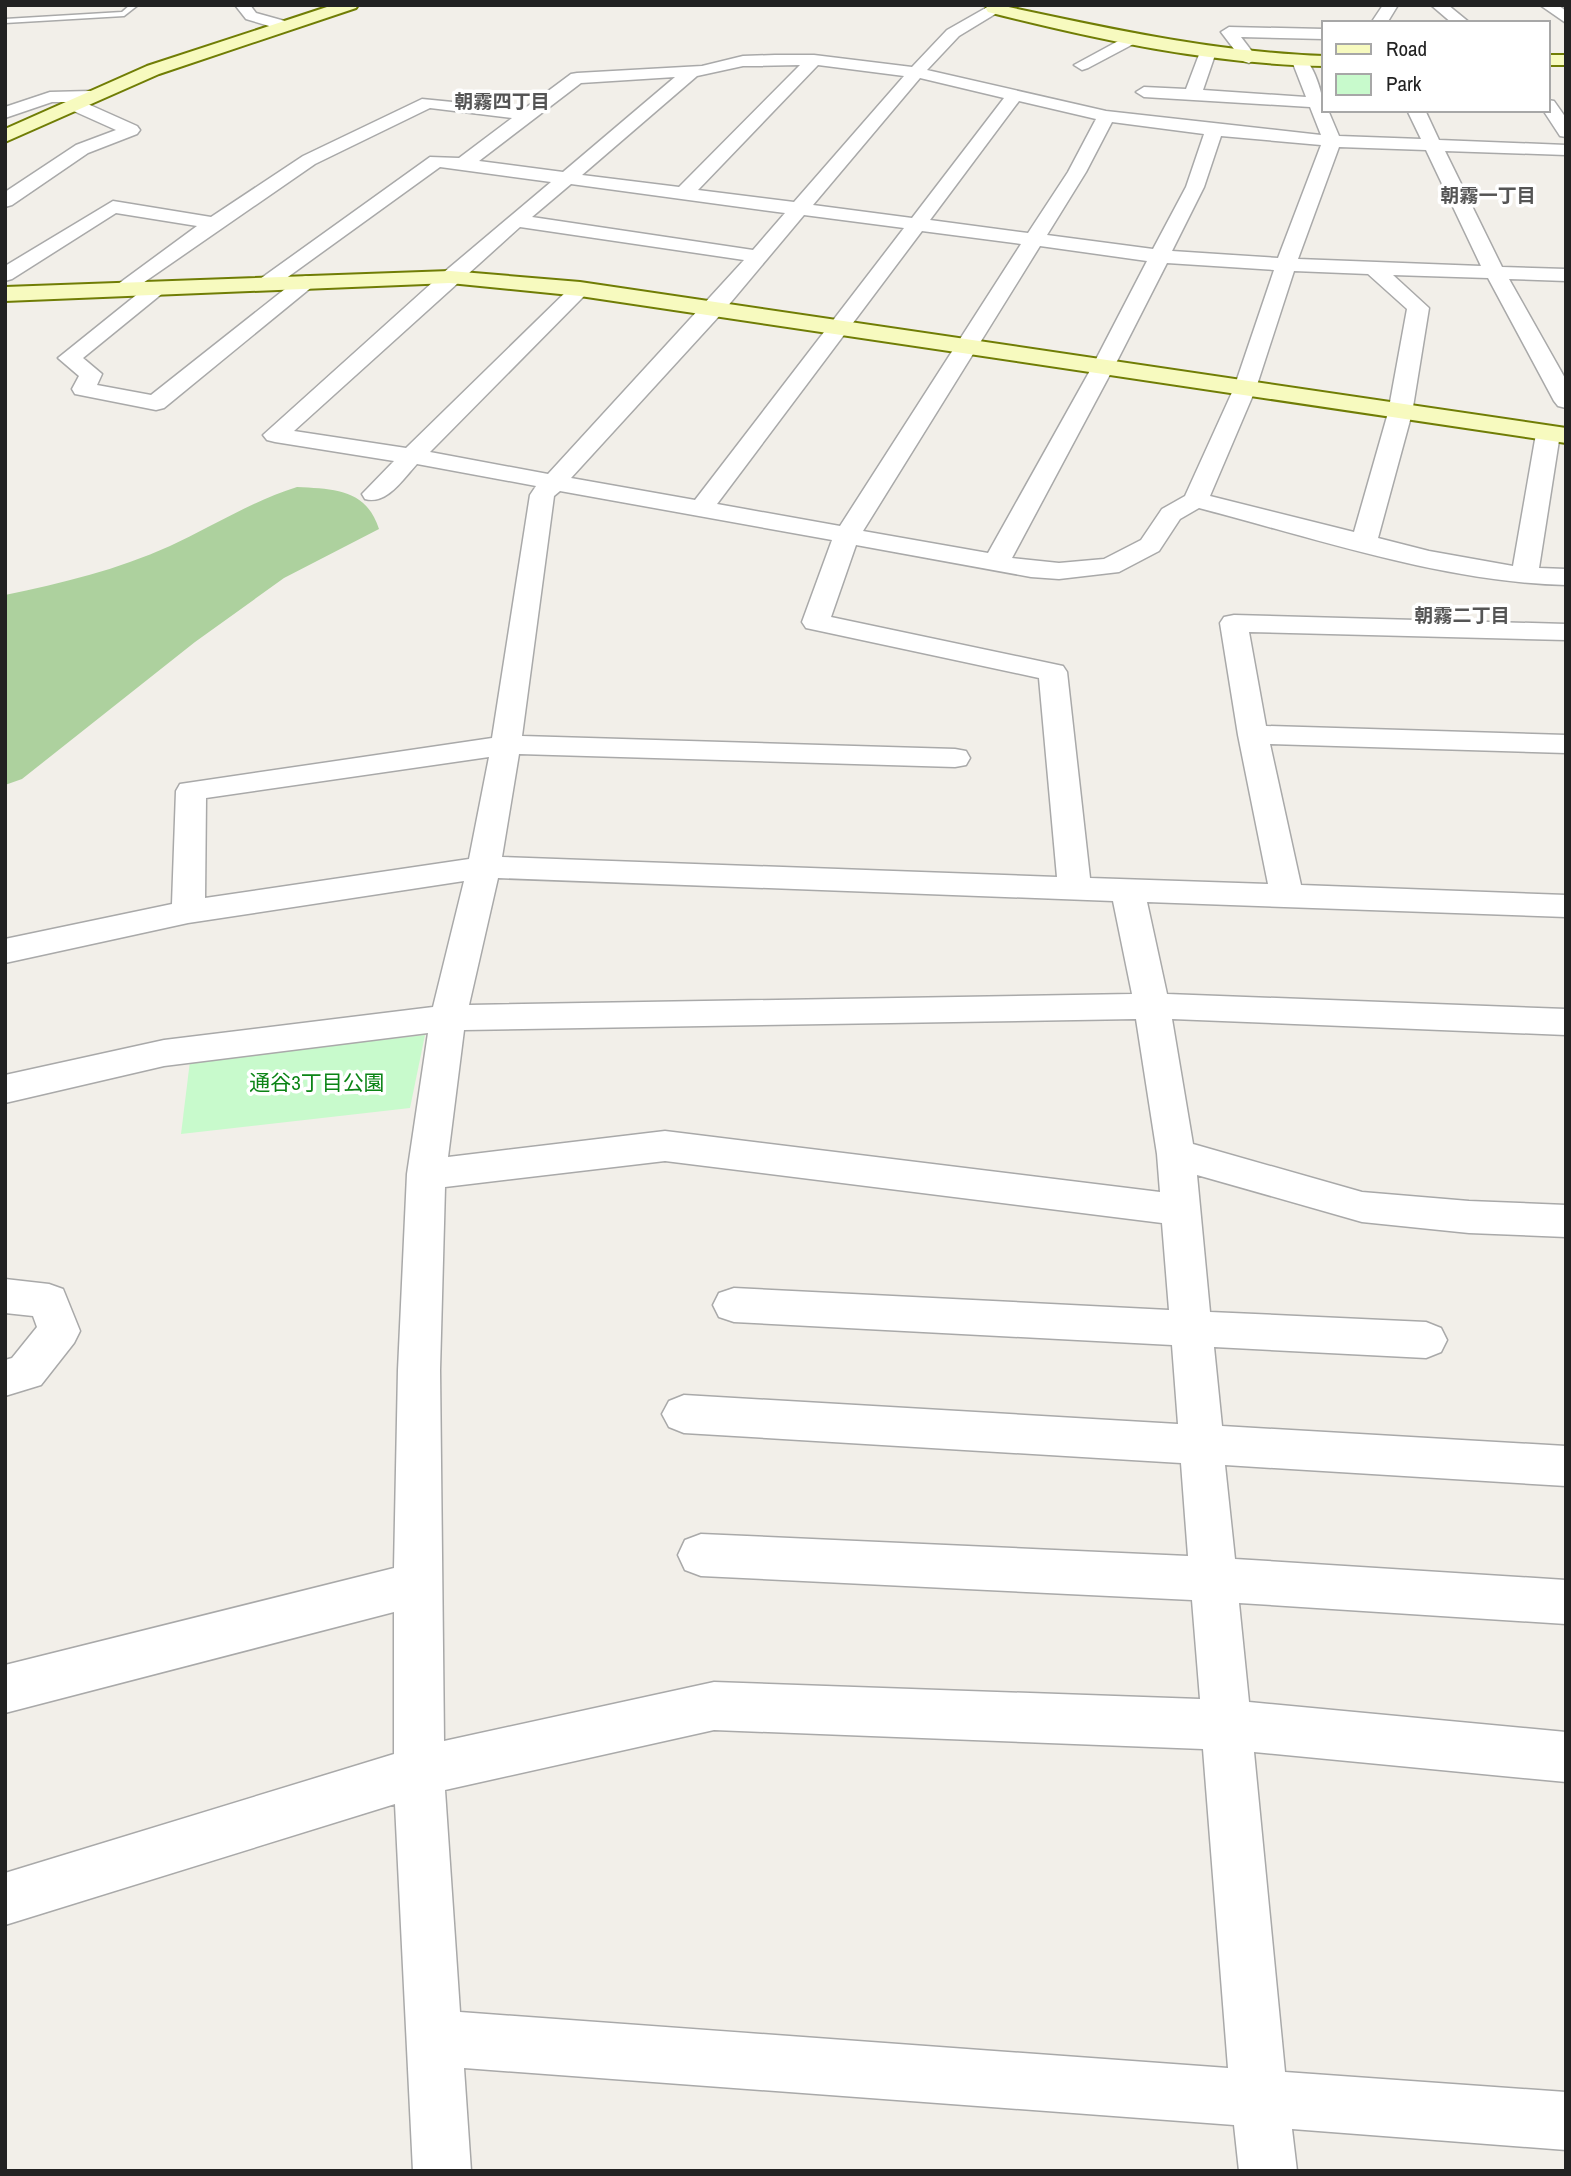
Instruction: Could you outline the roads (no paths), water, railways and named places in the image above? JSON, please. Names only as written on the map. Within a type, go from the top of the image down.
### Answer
[{"type":"street","points":[[242,5],[251,16],[286,26]]},
{"type":"street","points":[[5,136],[153,70],[350,5]]},
{"type":"street","points":[[975,5],[999,7],[1133,38],[1208,52],[1250,58],[1322,61]]},
{"type":"street","points":[[1380,21],[1391,5]]},
{"type":"street","points":[[1438,5],[1459,21]]},
{"type":"street","points":[[1548,5],[1566,18]]},
{"type":"street","points":[[442,2171],[419,1771],[416,1584],[419,1370],[426,1174],[448,1017],[484,867],[506,745],[542,495],[713,309],[916,72],[953,33],[999,7]]},
{"type":"street","points":[[1250,58],[1229,32],[1322,34]]},
{"type":"street","points":[[1082,65],[1133,38]]},
{"type":"street","points":[[1193,95],[1208,52]]},
{"type":"street","points":[[685,192],[814,60]]},
{"type":"street","points":[[463,164],[577,78],[692,72],[743,61],[814,60],[916,72],[1106,116],[1214,130],[1332,141],[1566,149]]},
{"type":"street","points":[[1144,92],[1320,103],[1300,61]]},
{"type":"street","points":[[692,72],[450,277],[275,435],[411,456],[1031,569],[1059,571],[1111,566],[1150,545],[1171,514],[1196,500],[1245,388],[1286,265],[1332,141],[1323,112]]},
{"type":"street","points":[[700,510],[1016,95]]},
{"type":"street","points":[[5,113],[50,97],[90,96]]},
{"type":"street","points":[[120,290],[309,160],[428,103],[528,115]]},
{"type":"street","points":[[5,201],[82,149],[131,130],[73,104]]},
{"type":"street","points":[[1550,106],[1566,132]]},
{"type":"street","points":[[1417,112],[1495,272],[1566,401]]},
{"type":"street","points":[[1075,889],[1053,672],[816,622],[847,535],[968,348],[1077,172],[1106,116]]},
{"type":"street","points":[[996,562],[1103,367],[1157,256],[1195,187],[1214,130]]},
{"type":"street","points":[[267,284],[436,161],[1157,256],[1286,265],[1566,275]]},
{"type":"street","points":[[5,275],[113,207],[214,223]]},
{"type":"street","points":[[517,221],[756,256]]},
{"type":"street","points":[[1364,542],[1400,413],[1418,308],[1372,267]]},
{"type":"street","points":[[5,294],[450,277],[580,289],[1557,435],[1525,576]]},
{"type":"street","points":[[157,288],[69,358],[91,373],[83,389],[156,403],[306,282]]},
{"type":"street","points":[[374,494],[580,289]]},
{"type":"street","points":[[1196,500],[1428,559],[1525,576],[1566,577]]},
{"type":"street","points":[[1287,895],[1253,735],[1234,623],[1566,632]]},
{"type":"street","points":[[1253,735],[1566,744]]},
{"type":"street","points":[[188,912],[191,791],[506,745],[955,758]]},
{"type":"street","points":[[5,951],[188,912],[484,867],[1566,906]]},
{"type":"street","points":[[1128,891],[1152,1006],[1176,1154],[1212,1579],[1268,2171]]},
{"type":"street","points":[[5,1089],[164,1054],[448,1017],[1152,1006],[1566,1022]]},
{"type":"street","points":[[426,1174],[665,1146],[1182,1210]]},
{"type":"street","points":[[1176,1154],[1362,1207],[1469,1217],[1566,1221]]},
{"type":"street","points":[[5,1296],[49,1301],[59,1331],[26,1373],[5,1378]]},
{"type":"street","points":[[734,1306],[1426,1340]]},
{"type":"street","points":[[684,1414],[1566,1466]]},
{"type":"street","points":[[701,1555],[1212,1579],[1566,1602]]},
{"type":"street","points":[[5,1689],[416,1584]]},
{"type":"street","points":[[5,1899],[419,1771],[714,1706],[1226,1725],[1566,1757]]},
{"type":"street","points":[[435,2038],[1566,2121]]},
{"type":"lane","points":[[5,21],[124,15],[135,5]]},
{"type":"district","name":"朝霧四丁目","points":[[502,101]]},
{"type":"district","name":"朝霧一丁目","points":[[1488,195]]},
{"type":"district","name":"朝霧二丁目","points":[[1462,615]]},
{"type":"park label","name":"通谷3丁目公園","points":[[317,1082]]}]
